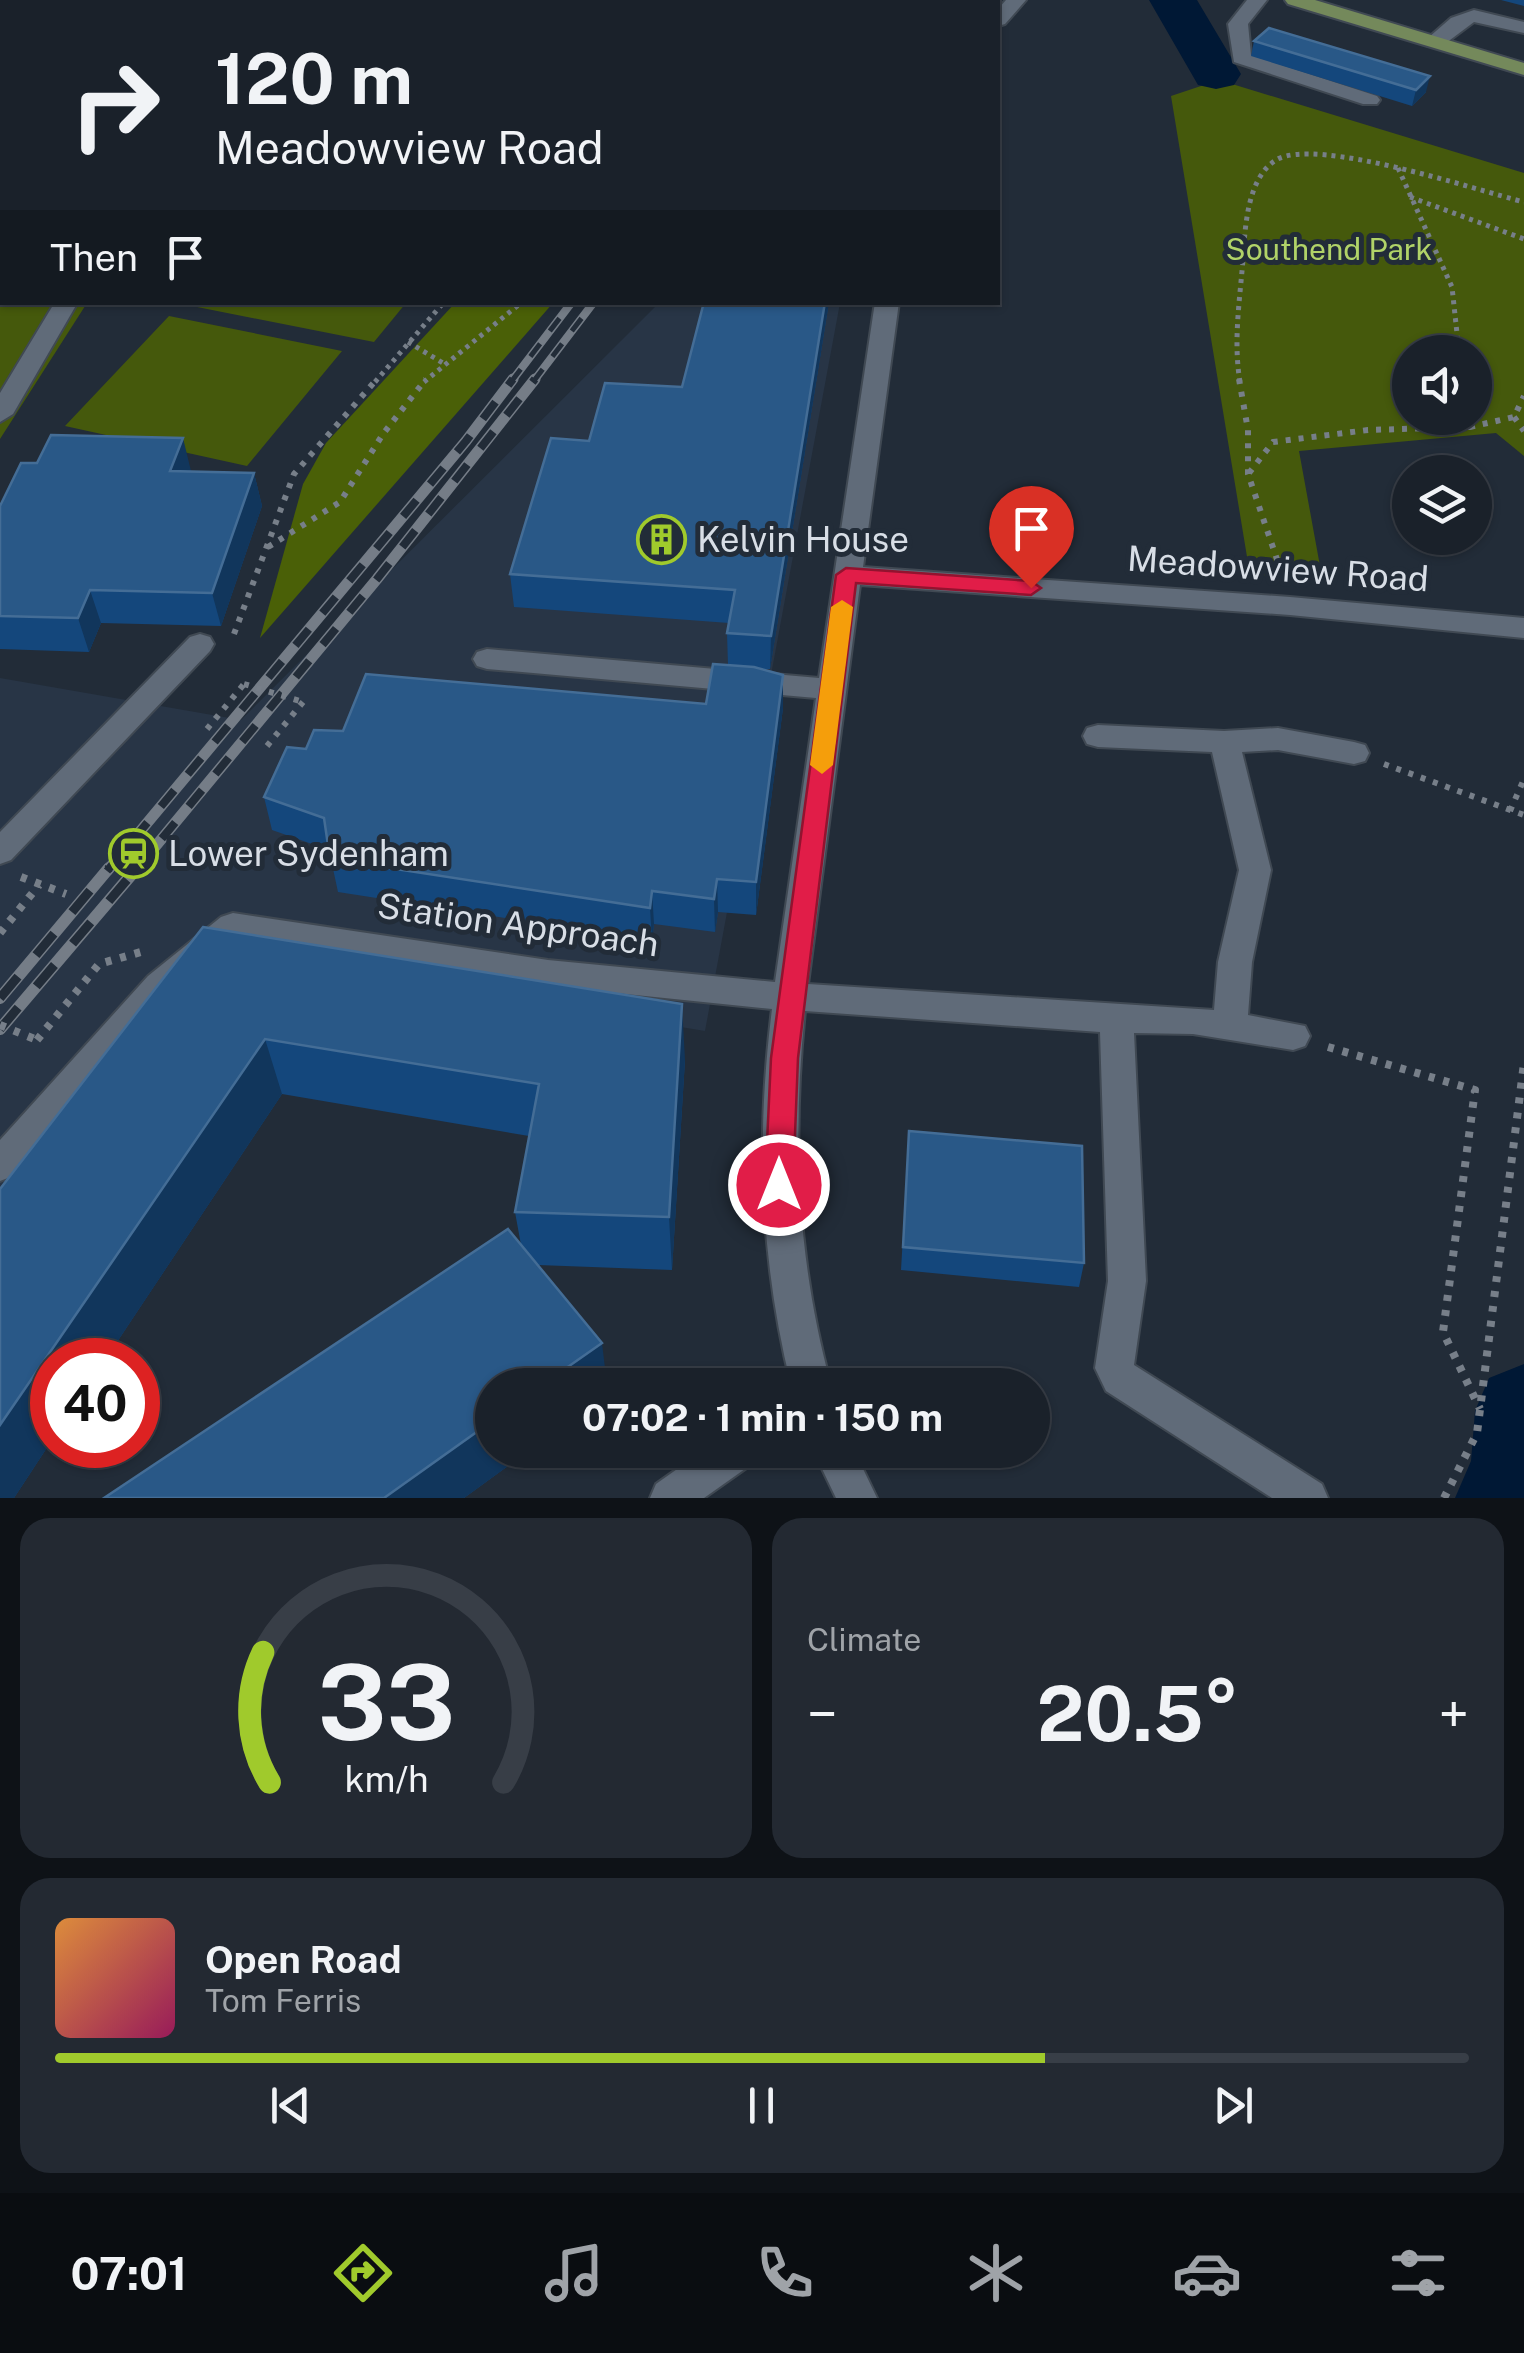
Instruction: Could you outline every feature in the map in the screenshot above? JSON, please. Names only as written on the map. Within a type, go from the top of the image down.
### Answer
[{"type":"main road","points":[[1295,0],[1524,68]]},
{"type":"street","points":[[1257,0],[1238,24],[1241,58],[1370,100]]},
{"type":"street","points":[[1435,42],[1464,15],[1475,14],[1522,28]]},
{"type":"street","points":[[0,414],[65,305]]},
{"type":"street","points":[[806,1368],[798,1337],[779,1185],[783,1074],[846,575],[887,305]]},
{"type":"street","name":"Meadowview Road","points":[[846,575],[1290,606],[1524,628]]},
{"type":"street","points":[[8,852],[200,644]]},
{"type":"street","points":[[488,659],[832,688]]},
{"type":"street","points":[[1098,736],[1224,742],[1278,738],[1354,753]]},
{"type":"street","points":[[1224,742],[1240,795],[1255,870],[1235,962],[1230,1024]]},
{"type":"street","name":"Station Approach","points":[[0,1165],[160,985],[233,926],[548,972],[792,997],[1116,1019],[1194,1020],[1293,1036]]},
{"type":"street","points":[[1116,1019],[1122,1074],[1127,1281],[1112,1358],[1114,1368],[1120,1378],[1308,1498]]},
{"type":"street","points":[[670,1498],[712,1468]]},
{"type":"street","points":[[842,1468],[857,1498]]},
{"type":"path","points":[[1290,606],[1248,474],[1248,430],[1236,359],[1245,225],[1260,175],[1278,158],[1310,153],[1343,155],[1524,202]]},
{"type":"path","points":[[1397,167],[1452,288],[1457,335]]},
{"type":"path","points":[[1409,196],[1524,239]]},
{"type":"path","points":[[233,635],[294,474],[441,305]]},
{"type":"path","points":[[266,548],[340,502],[383,434],[443,362],[518,305]]},
{"type":"path","points":[[408,342],[443,362]]},
{"type":"path","points":[[1514,417],[1524,396]]},
{"type":"path","points":[[1492,422],[1514,417]]},
{"type":"path","points":[[1514,417],[1524,431]]},
{"type":"path","points":[[1248,474],[1273,442],[1392,429]]},
{"type":"path","points":[[207,729],[244,684],[303,702],[268,746]]},
{"type":"path","points":[[1354,753],[1524,815]]},
{"type":"path","points":[[1510,811],[1524,780]]},
{"type":"path","points":[[8,852],[39,885],[66,894]]},
{"type":"path","points":[[0,933],[39,885]]},
{"type":"path","points":[[0,1025],[37,1040],[99,964]]},
{"type":"path","points":[[1293,1036],[1474,1090],[1443,1332],[1480,1409]]},
{"type":"path","points":[[1444,1498],[1477,1433],[1524,1063]]},
{"type":"shaded area","points":[[657,305],[840,305],[705,1031],[224,952],[0,1249],[0,678],[241,720]]},
{"type":"green space","name":"Southend Park","points":[[1219,80],[1524,173],[1524,456],[1492,433],[1492,335],[1392,335],[1392,435],[1474,435],[1299,451],[1322,577],[1250,575],[1171,96]]},
{"type":"green space","points":[[0,305],[86,305],[0,439]]},
{"type":"green space","points":[[187,305],[404,305],[374,342]]},
{"type":"green space","points":[[453,305],[551,305],[260,638],[303,484],[326,443]]},
{"type":"green space","points":[[169,316],[342,351],[247,466],[65,426]]},
{"type":"building","points":[[1269,28],[1430,76],[1416,90],[1254,41]]},
{"type":"building","name":"Kelvin House","points":[[703,305],[825,305],[771,636],[727,633],[735,590],[510,574],[551,438],[589,441],[605,383],[682,387]]},
{"type":"building","points":[[51,435],[183,438],[170,471],[254,473],[212,593],[90,590],[78,618],[0,616],[0,506],[21,463],[37,463]]},
{"type":"building","points":[[713,664],[754,667],[783,675],[756,882],[717,879],[714,899],[652,891],[650,908],[330,859],[324,818],[264,797],[287,747],[306,749],[314,730],[343,731],[366,674],[706,704]]},
{"type":"building","points":[[203,927],[682,1004],[669,1217],[515,1212],[539,1084],[265,1039],[60,1338],[30,1338],[30,1381],[0,1425],[0,1189]]},
{"type":"building","points":[[909,1131],[1082,1146],[1084,1263],[903,1247]]},
{"type":"building","points":[[508,1229],[602,1343],[566,1368],[475,1368],[475,1433],[384,1498],[104,1498],[149,1468],[160,1468],[160,1461]]},
{"type":"waterway","points":[[1173,0],[1216,74]]},
{"type":"waterway","points":[[1506,1498],[1521,1471],[1524,1411]]},
{"type":"railway","points":[[511,382],[570,305]]},
{"type":"railway","points":[[533,382],[592,305]]},
{"type":"railway","points":[[107,871],[466,441],[513,379]]},
{"type":"railway","points":[[135,871],[377,579],[535,379]]},
{"type":"railway","points":[[0,998],[109,868]]},
{"type":"railway","points":[[0,1029],[137,868]]},
{"type":"slow traffic","points":[[822,765],[842,607]]},
{"type":"place","name":"Kelvin House","points":[[662,540]]},
{"type":"place","name":"Lower Sydenham","points":[[133,854]]},
{"type":"route","points":[[779,1185],[784,1058],[846,575],[1031,588]]}]
